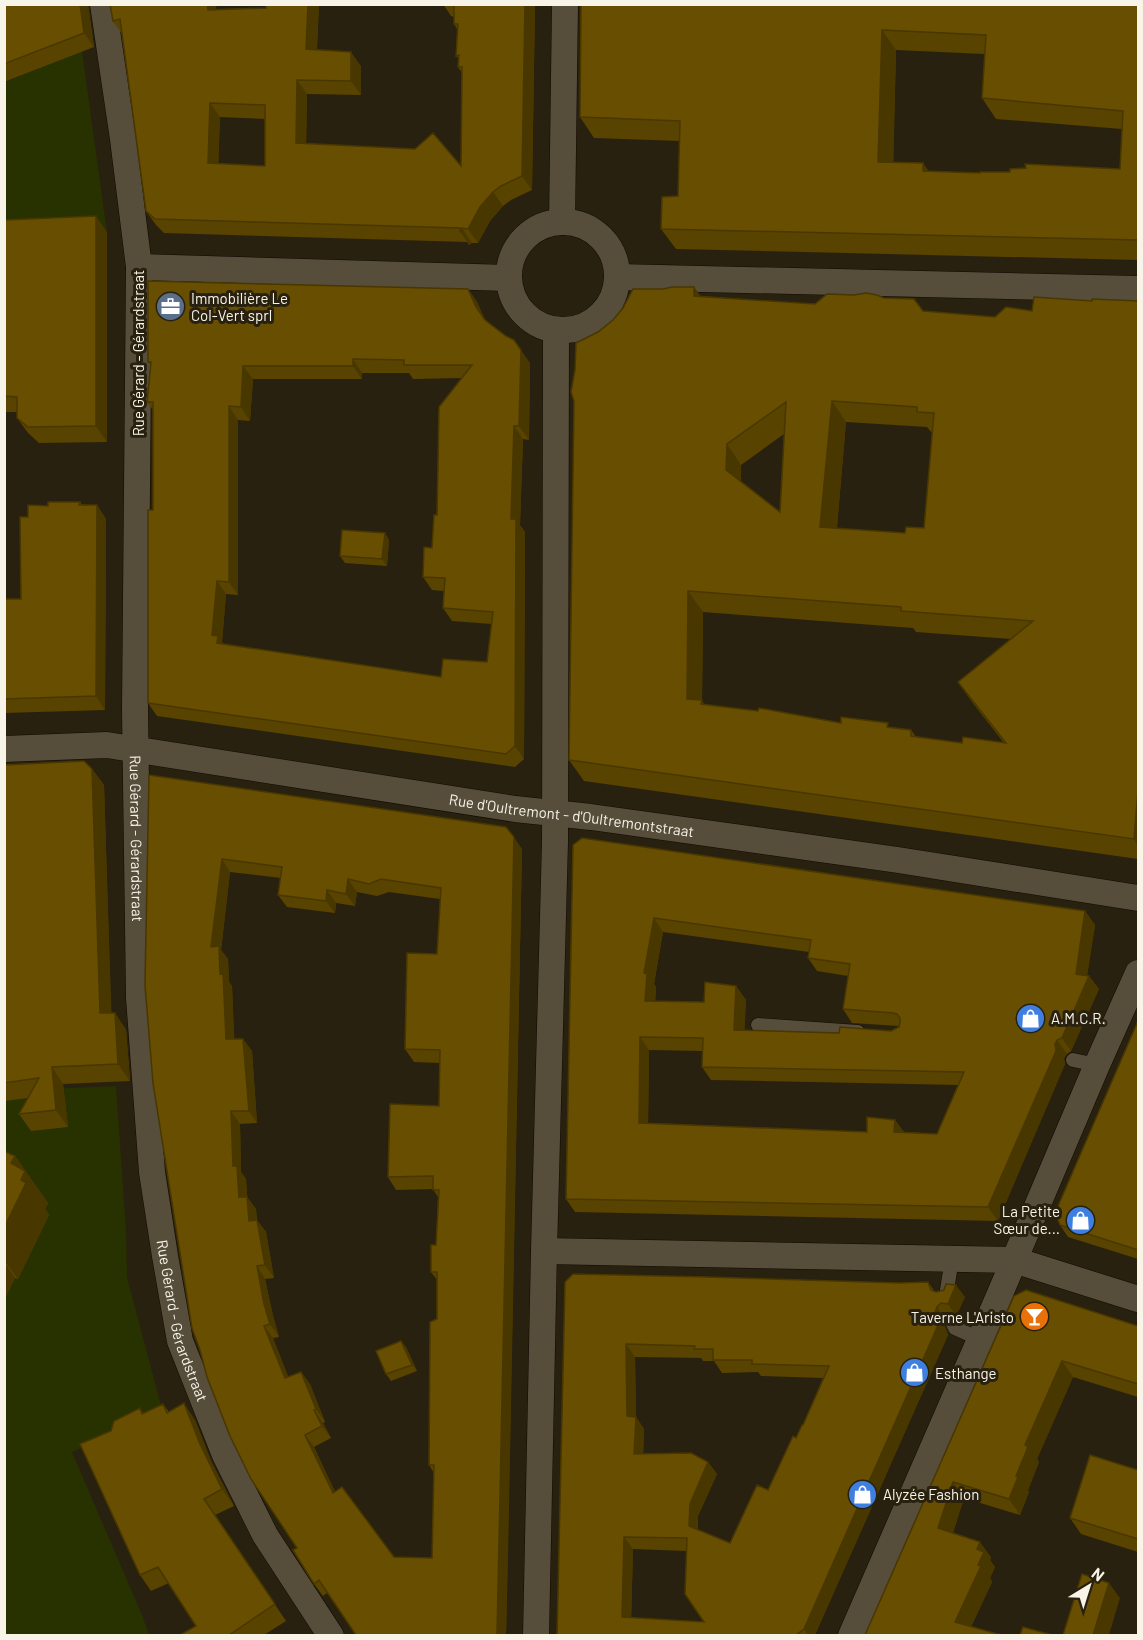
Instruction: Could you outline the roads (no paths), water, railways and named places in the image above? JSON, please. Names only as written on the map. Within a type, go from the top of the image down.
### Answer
[{"type":"street","name":"Rue Gérard - Gérardstraat","points":[[103,4],[139,267],[135,708],[139,998],[152,1172],[180,1341],[225,1455],[265,1535],[331,1635]]},
{"type":"street","points":[[562,222],[565,4]]},
{"type":"street","points":[[562,222],[579,225],[595,232],[607,245],[614,261],[617,278],[614,296],[605,311],[591,323],[574,330],[556,331],[538,325],[523,313],[512,297],[508,278],[511,261],[524,239],[545,225],[562,222]]},
{"type":"street","points":[[139,267],[508,278]]},
{"type":"street","points":[[617,278],[1138,289]]},
{"type":"street","points":[[536,1635],[555,842],[556,331]]},
{"type":"street","name":"Rue d'Oultremont - d'Oultremontstraat","points":[[4,749],[107,746],[515,809],[591,816],[898,860],[1138,898]]},
{"type":"street","points":[[852,1635],[1014,1260],[1085,1062],[1138,973]]},
{"type":"street","points":[[544,1251],[1014,1260],[1138,1299]]},
{"type":"lane","points":[[758,1024],[877,1033]]},
{"type":"lane","points":[[946,1296],[952,1259]]},
{"type":"lane","points":[[953,1324],[955,1328],[980,1339]]},
{"type":"place","name":"Immobilière Le Col-Vert sprl","points":[[170,307]]},
{"type":"place","name":"A.M.C.R.","points":[[1030,1018]]},
{"type":"place","name":"La Petite Sœur de...","points":[[1081,1220]]},
{"type":"place","name":"Taverne L'Aristo","points":[[1035,1317]]},
{"type":"place","name":"Esthange","points":[[914,1373]]},
{"type":"place","name":"Alyzée Fashion","points":[[862,1494]]}]
